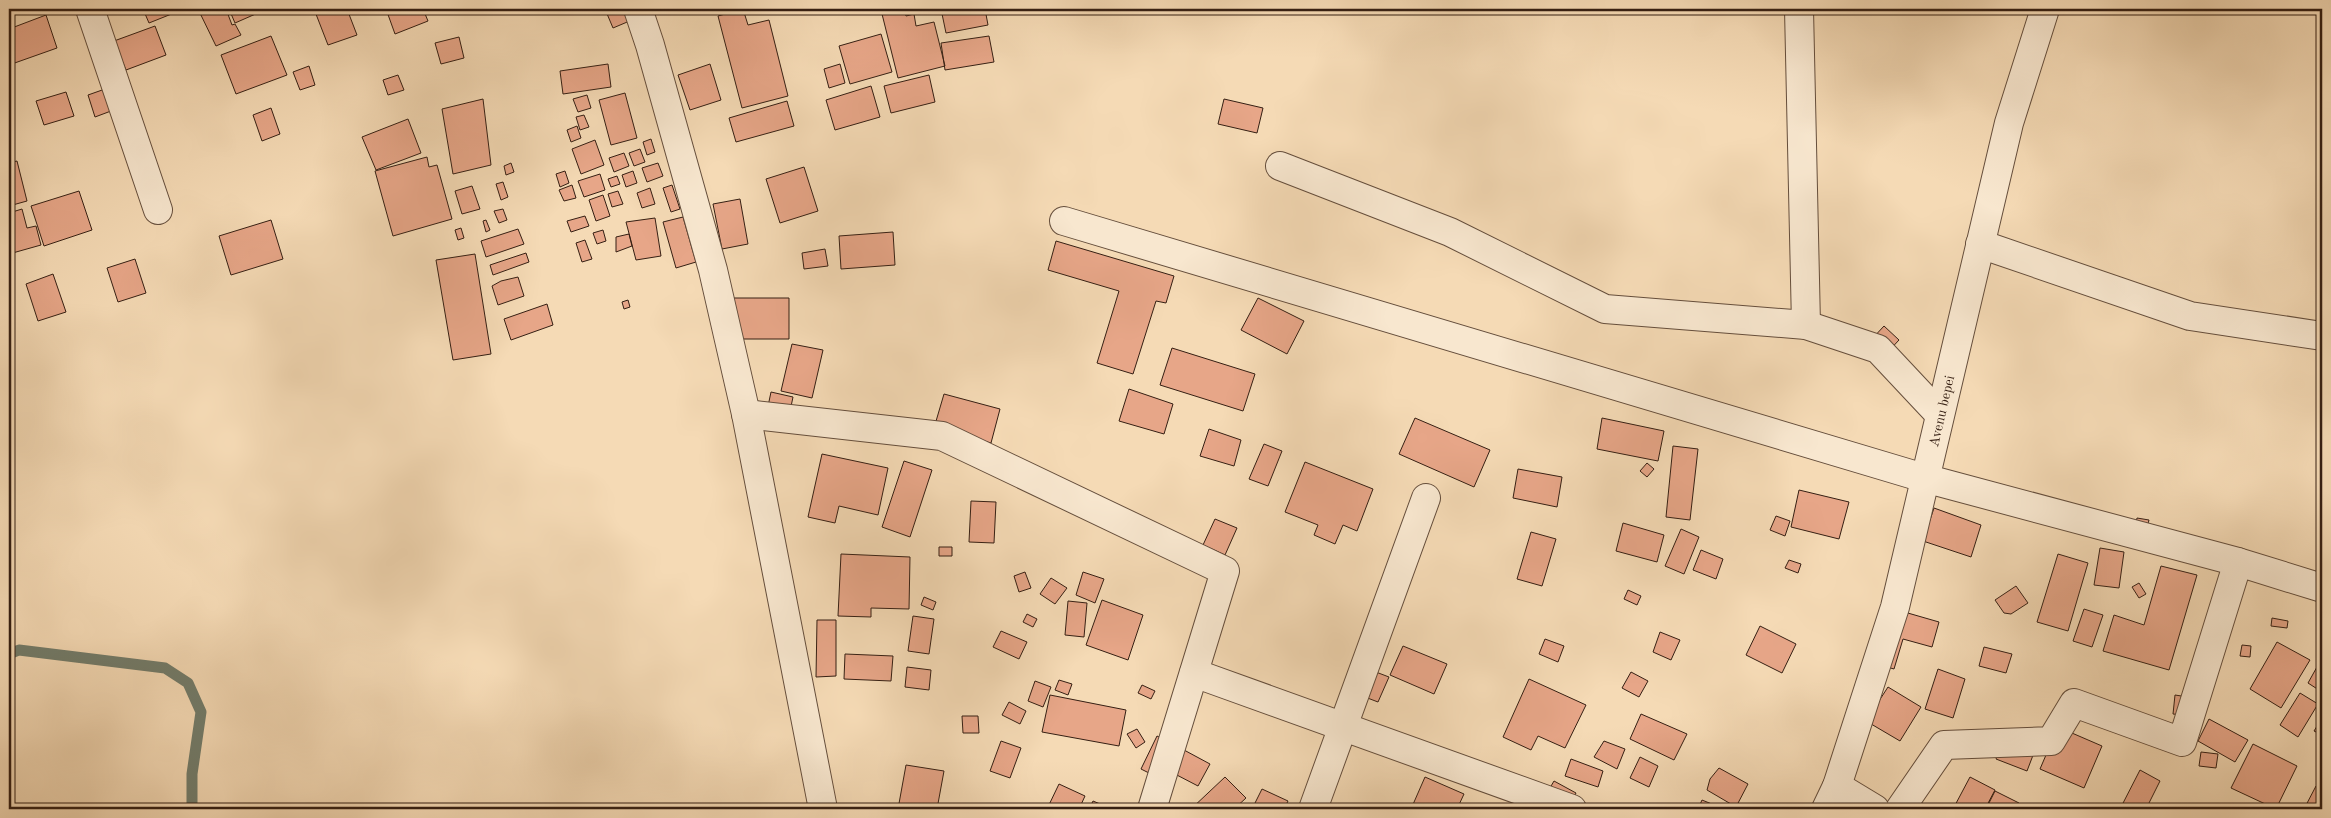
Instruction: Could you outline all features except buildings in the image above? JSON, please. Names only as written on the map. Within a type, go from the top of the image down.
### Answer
[{"type":"street","points":[[90,9],[158,210]]},
{"type":"street","points":[[638,9],[650,45],[713,270],[746,414],[823,809]]},
{"type":"street","points":[[1799,9],[1806,325]]},
{"type":"street","name":"Avenu bepei","points":[[1831,798],[1895,607],[2009,123],[2045,9]]},
{"type":"street","points":[[1280,166],[1450,232],[1605,309],[1806,325],[1878,349],[1939,414]]},
{"type":"street","points":[[1064,221],[1924,478],[2238,562],[2322,588]]},
{"type":"street","points":[[1980,244],[2190,316],[2322,336]]},
{"type":"street","points":[[746,414],[942,436],[1225,571],[1152,809]]},
{"type":"street","points":[[1314,809],[1426,498]]},
{"type":"street","points":[[1900,809],[1944,745],[2051,740],[2074,703],[2182,742],[2238,562]]},
{"type":"street","points":[[1194,672],[1572,809]]},
{"type":"street","points":[[1831,798],[1875,809]]},
{"type":"waterway","points":[[9,654],[19,650],[165,668],[188,683],[201,712],[192,774],[192,809]]}]
